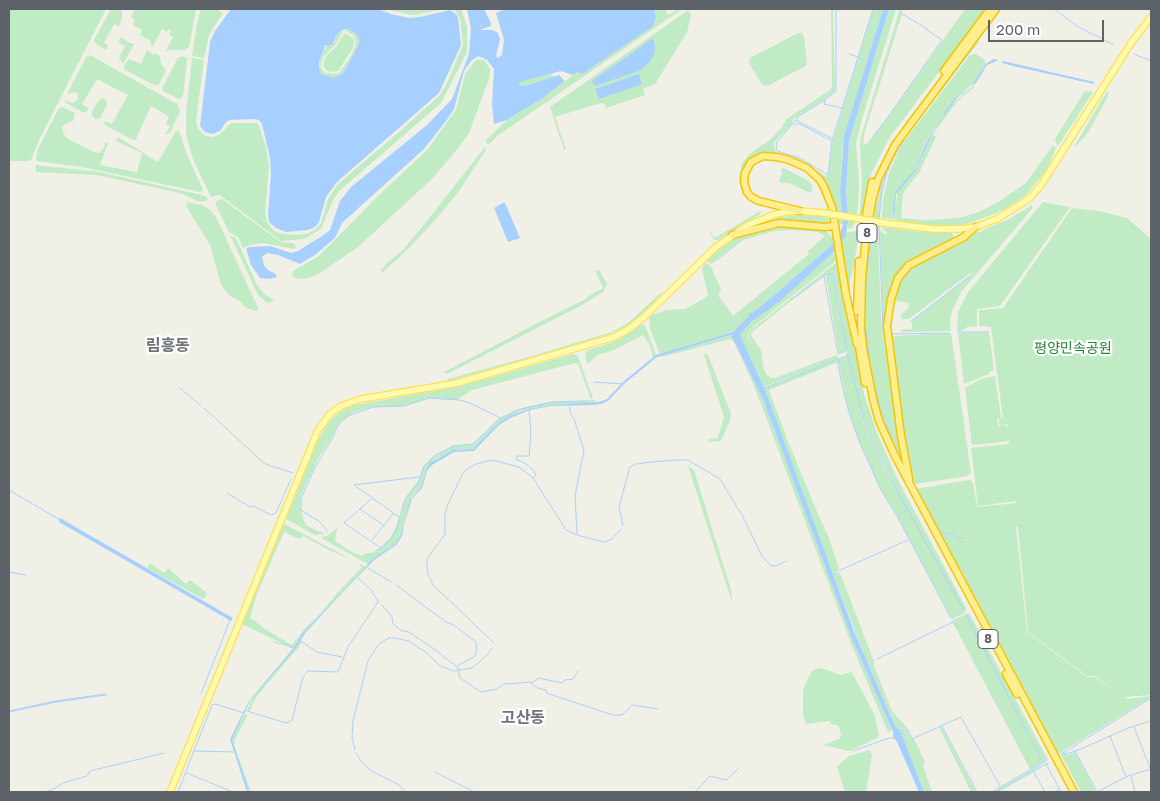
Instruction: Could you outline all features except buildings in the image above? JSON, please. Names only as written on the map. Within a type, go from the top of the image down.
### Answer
[{"type":"highway","name":"8","points":[[990,9],[892,143],[874,178],[868,197],[857,278],[859,352],[869,398],[883,440],[892,459],[1070,792]]},
{"type":"highway","name":"8","points":[[996,9],[895,145],[878,179],[873,197],[862,278],[861,328],[873,399],[880,421],[911,487],[1074,792]]},
{"type":"highway","points":[[800,211],[768,204],[750,196],[744,182],[745,172],[751,162],[763,156],[789,160],[807,168],[820,180],[829,196],[846,295],[859,352]]},
{"type":"highway","points":[[732,235],[779,223],[834,226]]},
{"type":"highway","points":[[911,487],[901,436],[887,326],[891,299],[898,278],[909,265],[964,237],[975,227]]},
{"type":"main road","points":[[170,792],[318,430],[330,414],[350,402],[456,383],[588,346],[621,334],[644,317],[716,247],[748,225],[773,215],[800,211],[824,213],[934,229],[975,227],[997,219],[1030,198],[1041,185],[1131,43],[1151,17]]},
{"type":"green space","points":[[9,9],[106,9],[39,140],[31,160],[28,161],[9,161]]},
{"type":"green space","points":[[111,9],[122,11],[122,19],[119,26],[114,24],[104,43],[108,46],[106,50],[96,44],[94,40]]},
{"type":"green space","points":[[135,9],[196,9],[189,47],[185,50],[165,52],[173,37],[169,35],[171,31],[169,29],[167,32],[162,29],[153,46],[150,44],[151,41],[140,35],[142,30],[133,25],[135,20],[131,17]]},
{"type":"green space","points":[[201,9],[216,9],[223,13],[209,35],[204,58],[192,56]]},
{"type":"green space","points":[[385,9],[445,9],[413,15]]},
{"type":"green space","points":[[454,9],[461,9],[467,27],[467,52],[441,103],[339,191],[333,200],[321,229],[304,239],[281,241],[221,196],[211,197],[193,159],[186,135],[186,114],[192,58],[204,60],[196,121],[198,129],[205,136],[212,137],[219,135],[231,123],[257,123],[266,147],[269,166],[265,214],[267,222],[278,233],[292,235],[307,234],[321,224],[328,199],[338,184],[440,95],[463,45],[460,18]]},
{"type":"green space","points":[[654,9],[665,9],[668,15],[678,9],[682,9],[500,134],[489,144],[486,143],[487,139],[507,120],[540,100],[656,17]]},
{"type":"green space","points":[[831,9],[833,9],[835,90],[824,100],[793,119],[792,124],[774,142],[774,145],[776,152],[799,159],[825,176],[828,175],[833,141],[873,9],[883,9],[843,141],[840,192],[843,225],[837,222],[817,174],[769,154],[746,167],[746,193],[742,192],[739,180],[742,163],[752,152],[770,140],[786,122],[785,120],[832,87]]},
{"type":"green space","points":[[889,9],[896,9],[856,143],[859,181],[858,206],[855,223],[851,229],[848,228],[846,193],[849,141]]},
{"type":"green space","points":[[900,9],[903,9],[901,17],[864,134],[863,143],[866,145],[892,112],[965,9],[983,10],[982,15],[890,137],[872,172],[867,185],[850,281],[851,307],[840,245],[847,232],[856,231],[859,225],[862,183],[861,136]]},
{"type":"green space","points":[[689,11],[691,16],[687,32],[655,84],[643,89],[645,95],[606,108],[604,103],[601,103],[555,117],[566,149],[564,150],[550,107]],"holes":[[[653,38],[655,46],[639,71],[620,77]]]},
{"type":"green space","points":[[344,29],[336,44],[324,56],[321,68],[325,73],[336,74],[340,72],[351,56],[356,40],[346,29],[355,33],[359,39],[354,54],[340,76],[334,78],[322,74],[319,69],[320,59],[327,46],[335,42],[336,36]]},
{"type":"green space","points":[[798,33],[802,33],[804,37],[806,66],[767,86],[762,85],[749,63],[750,58]]},
{"type":"green space","points":[[344,34],[354,39],[353,48],[338,71],[329,72],[324,68],[323,64],[326,56],[336,47]]},
{"type":"green space","points":[[121,37],[134,44],[123,64],[119,57],[125,46],[118,43]]},
{"type":"green space","points":[[147,50],[153,55],[154,53],[160,56],[161,64],[166,70],[156,86],[125,70],[124,67],[129,59],[141,64]]},
{"type":"green space","points":[[975,54],[984,59],[986,64],[975,82],[956,97],[934,128],[923,147],[915,169],[895,194],[893,211],[895,219],[882,218],[883,200],[889,173],[901,146],[970,55]]},
{"type":"green space","points":[[90,55],[177,104],[180,111],[171,131],[166,134],[170,126],[166,124],[169,117],[151,106],[135,141],[105,125],[104,121],[112,124],[128,95],[97,79],[82,104],[89,109],[86,112],[82,112],[65,102],[65,100],[73,103],[78,99],[78,94],[75,92],[67,94],[86,57]]},
{"type":"green space","points":[[182,56],[187,58],[187,61],[183,96],[179,99],[163,91],[162,88],[178,58]]},
{"type":"green space","points":[[476,60],[484,60],[490,69],[490,76],[469,133],[433,178],[358,247],[320,273],[308,278],[298,279],[292,276],[293,271],[319,256],[427,150],[456,110],[465,74]]},
{"type":"green space","points":[[550,74],[555,76],[535,84],[519,85],[519,82]]},
{"type":"green space","points":[[973,86],[956,103],[933,134],[936,137],[919,173],[903,194],[901,218],[946,219],[963,217],[979,212],[997,203],[1026,183],[1053,145],[1056,148],[1044,173],[1025,196],[1003,210],[966,224],[950,226],[897,221],[895,211],[898,191],[914,173],[934,130],[953,104]]},
{"type":"green space","points":[[1109,90],[1107,98],[1088,133],[1074,147],[1104,96]]},
{"type":"green space","points":[[1085,91],[1093,92],[1058,146],[1055,141],[1056,137]]},
{"type":"green space","points":[[102,98],[106,100],[107,105],[100,118],[95,119],[92,112],[98,101]]},
{"type":"green space","points":[[62,107],[75,113],[73,121],[62,128],[63,133],[68,139],[98,153],[102,151],[106,142],[108,143],[100,165],[137,172],[142,153],[116,141],[118,137],[158,162],[176,131],[179,131],[203,190],[200,192],[82,167],[37,161],[38,149],[58,110]]},
{"type":"green space","points":[[485,147],[486,150],[459,191],[438,217],[407,250],[383,272],[380,271],[403,250]]},
{"type":"green space","points":[[36,165],[99,172],[206,196],[208,200],[199,202],[180,193],[97,175],[36,172]]},
{"type":"green space","points":[[784,168],[809,181],[812,185],[812,191],[808,192],[789,183],[779,181],[782,173],[781,169]]},
{"type":"green space","points":[[884,176],[878,228],[882,331],[902,465],[881,410],[872,375],[866,336],[865,290],[867,269],[875,213]]},
{"type":"green space","points":[[222,199],[281,242],[293,243],[296,247],[294,249],[263,243],[243,248],[238,237],[229,232],[216,205],[216,201]]},
{"type":"green space","points":[[187,202],[202,205],[216,217],[259,310],[247,308],[230,296],[221,285],[210,245],[186,206]]},
{"type":"green space","points":[[1043,202],[1070,207],[1000,306],[977,309],[977,326],[957,331],[958,312],[968,292]]},
{"type":"green space","points":[[1032,205],[1032,209],[961,292],[952,311],[950,320],[951,331],[901,332],[901,330],[912,329],[912,320],[973,274],[969,274],[909,319],[901,319],[901,314],[909,308],[908,303],[893,300],[899,284],[909,271],[920,262],[960,244],[974,234],[1009,219]]},
{"type":"green space","name":"평양민속공원","points":[[1072,208],[1099,211],[1127,218],[1151,239],[1151,695],[1124,697],[1128,699],[1151,697],[1057,755],[938,531],[983,547],[936,529],[915,489],[970,480],[973,483],[977,507],[1017,503],[1016,501],[978,506],[971,448],[1009,444],[1009,441],[972,445],[965,388],[981,379],[995,376],[1001,418],[997,419],[998,426],[1007,425],[1008,429],[1008,424],[999,425],[999,419],[1003,418],[991,327],[979,326],[979,310],[1003,308]],"holes":[[[1016,527],[1018,527],[1028,632],[1087,676],[1094,676],[1123,697],[1094,677],[1087,677],[1027,632]]]},
{"type":"green space","points":[[760,211],[762,213],[718,240],[714,240],[711,236],[709,229],[715,238]]},
{"type":"green space","points":[[794,215],[822,216],[830,219],[826,224],[751,227],[769,219]]},
{"type":"green space","points":[[785,225],[825,230],[833,238],[834,243],[752,313],[733,332],[660,354],[650,329],[649,316],[667,310],[685,309],[705,298],[708,295],[702,269],[705,264],[707,263],[711,267],[721,289],[718,295],[733,316],[809,254],[808,251],[825,236],[818,232],[774,231],[743,240],[711,264],[707,260],[740,234]]},
{"type":"green space","points":[[881,227],[952,233],[954,238],[948,243],[926,252],[907,263],[896,274],[891,294],[888,355],[883,331],[880,230],[886,235],[887,233]]},
{"type":"green space","points":[[230,235],[236,238],[257,285],[273,301],[267,303],[258,295]]},
{"type":"green space","points":[[834,252],[836,261],[754,326],[749,332],[747,337],[754,346],[748,337],[751,330],[837,262],[864,394],[877,433],[897,478],[966,608],[964,613],[952,619],[897,516],[908,510],[897,515],[881,490],[859,441],[848,409],[839,364],[836,363],[769,390],[787,439],[829,538],[839,569],[836,573],[840,573],[873,659],[867,662],[801,491],[764,388],[848,356],[864,423],[883,467],[897,492],[870,434],[861,409],[842,328],[835,273],[833,273],[838,311],[847,352],[839,354],[826,277],[829,274],[821,277],[751,333],[751,335],[761,350],[766,374],[771,378],[837,355],[838,359],[763,387],[740,335],[751,322],[786,295],[788,296],[787,294]]},
{"type":"green space","points":[[599,270],[607,284],[603,292],[584,304],[449,373],[444,372],[602,289],[603,287],[595,271]]},
{"type":"green space","points":[[662,292],[648,309],[629,325],[603,337],[449,381],[448,379],[612,332],[628,323]]},
{"type":"green space","points":[[643,324],[656,355],[653,358],[650,345],[643,335],[614,350],[598,355],[587,364],[585,353],[588,350],[614,342]]},
{"type":"green space","points":[[951,333],[971,473],[967,476],[916,484],[913,482],[902,423],[892,336]]},
{"type":"green space","points":[[958,333],[989,333],[994,370],[989,372],[989,374],[964,384]]},
{"type":"green space","points":[[733,335],[763,399],[852,639],[892,730],[888,732],[852,646],[753,383],[734,342],[731,339],[660,356]]},
{"type":"green space","points":[[703,352],[708,355],[731,414],[721,441],[708,442],[710,439],[718,438],[724,417]]},
{"type":"green space","points":[[573,354],[577,355],[579,359],[593,398],[591,399],[578,364],[575,363],[472,390],[456,400],[429,398],[404,406],[373,407],[354,412],[337,425],[301,495],[300,506],[307,526],[325,534],[315,535],[286,519],[318,440],[329,422],[341,411],[355,405],[457,387]]},
{"type":"green space","points":[[595,400],[596,403],[550,405],[521,411],[501,422],[473,449],[458,449],[437,458],[426,470],[421,487],[412,496],[398,540],[393,546],[368,564],[321,538],[329,535],[341,524],[337,529],[336,542],[361,556],[376,552],[391,538],[402,513],[405,499],[418,482],[424,466],[434,457],[453,446],[473,445],[499,419],[525,407],[552,402]]},
{"type":"green space","points":[[688,466],[694,470],[731,590],[732,602]]},
{"type":"green space","points":[[284,524],[351,559],[303,536],[299,539],[284,532],[257,594],[250,618],[292,645],[305,628],[361,568],[360,564],[366,567],[306,630],[292,648],[242,624]]},
{"type":"green space","points":[[150,563],[164,573],[168,568],[186,584],[190,580],[207,595],[203,599],[147,568]]},
{"type":"green space","points":[[969,613],[1048,760],[997,792],[993,792],[1044,762],[1006,690],[1043,761],[1030,769],[953,623],[955,622],[953,620]]},
{"type":"green space","points":[[300,641],[302,642],[298,648],[256,697],[250,711],[247,710],[254,696]]},
{"type":"green space","points":[[874,661],[874,666],[892,711],[909,730],[898,728],[894,724],[868,663]]},
{"type":"green space","points":[[821,668],[841,675],[852,672],[875,716],[879,736],[877,738],[850,751],[823,745],[840,739],[839,726],[831,724],[830,721],[806,724],[803,714],[803,689],[813,670]]},
{"type":"green space","points":[[245,714],[248,715],[235,739],[234,745],[251,792],[248,792],[232,743],[233,737]]},
{"type":"green space","points":[[941,726],[976,792],[971,792],[939,727]]},
{"type":"green space","points":[[900,730],[908,732],[911,738],[914,739],[925,762],[923,766],[932,792],[924,792]]},
{"type":"green space","points":[[870,750],[872,756],[866,792],[845,792],[837,767],[849,756]]},
{"type":"green space","points":[[1075,752],[1096,792],[1081,792],[1061,755],[1063,753],[1067,755]]},
{"type":"water","points":[[231,9],[378,9],[409,18],[450,10],[458,17],[461,45],[439,93],[337,182],[326,197],[319,222],[315,227],[308,230],[286,232],[276,228],[269,222],[270,158],[262,124],[259,120],[230,120],[226,122],[220,131],[212,134],[205,132],[200,126],[210,42],[215,31]],"holes":[[[347,29],[355,33],[359,39],[354,54],[342,74],[334,78],[322,74],[319,69],[319,62],[325,47],[324,45],[333,44],[336,36],[342,30]]]},
{"type":"water","points":[[467,9],[484,9],[491,26],[480,30],[493,30],[498,33],[500,39],[496,56],[498,58],[502,55],[504,40],[496,13],[505,9],[654,9],[656,17],[652,27],[582,74],[577,72],[573,75],[561,71],[520,82],[519,85],[525,86],[559,75],[565,81],[540,100],[507,120],[494,124],[492,105],[494,69],[487,60],[478,56],[471,61],[464,71],[454,109],[424,149],[342,223],[335,238],[315,255],[300,264],[278,255],[267,253],[262,257],[264,265],[268,270],[276,274],[277,277],[270,279],[260,278],[251,265],[246,249],[249,247],[270,246],[291,253],[298,251],[325,234],[330,230],[340,201],[351,187],[427,125],[452,99],[469,54],[471,28]]},
{"type":"water","points":[[883,9],[889,9],[849,141],[846,193],[848,222],[846,235],[834,252],[779,302],[751,322],[740,335],[765,390],[854,631],[894,724],[901,732],[924,792],[919,792],[852,639],[763,399],[731,335],[657,357],[604,403],[550,406],[530,410],[510,418],[498,426],[474,451],[454,452],[432,465],[427,471],[422,488],[412,499],[402,536],[396,545],[374,560],[343,592],[306,632],[295,649],[250,701],[232,740],[247,785],[247,792],[230,739],[249,701],[291,651],[303,633],[371,560],[395,544],[400,536],[410,500],[421,487],[426,470],[430,463],[453,450],[473,449],[498,424],[509,416],[529,409],[550,405],[599,402],[607,399],[624,381],[656,355],[733,332],[749,316],[749,312],[752,313],[772,297],[834,243],[843,225],[840,192],[844,136]]},
{"type":"water","points":[[653,38],[655,46],[654,55],[648,64],[639,71],[595,86],[592,81]]},
{"type":"water","points":[[993,59],[999,60],[987,65],[976,83],[971,87],[986,64]]},
{"type":"water","points":[[1003,61],[1094,82],[1094,84],[1013,66],[1002,63]]},
{"type":"water","points":[[639,74],[642,84],[599,99],[595,89]]},
{"type":"water","points":[[971,87],[957,98],[934,130],[914,173],[896,194],[896,221],[893,211],[895,194],[897,190],[915,169],[931,134],[951,103],[956,97]]},
{"type":"water","points":[[505,203],[520,238],[508,242],[494,208]]},
{"type":"water","points":[[60,518],[233,618],[231,621],[59,522]]},
{"type":"waterway","points":[[836,9],[836,91],[799,116],[776,143],[777,151],[800,158],[828,175],[832,141],[873,9]]},
{"type":"waterway","points":[[888,9],[892,10]]},
{"type":"waterway","points":[[1054,9],[1077,26],[1114,45]]},
{"type":"waterway","points":[[873,136],[942,40],[902,14]]},
{"type":"waterway","points":[[879,220],[882,192],[887,172],[894,157],[910,130],[978,42]]},
{"type":"waterway","points":[[849,54],[858,57]]},
{"type":"waterway","points":[[1134,54],[1151,61]]},
{"type":"waterway","points":[[825,100],[824,104],[842,108]]},
{"type":"waterway","points":[[796,120],[833,139]]},
{"type":"waterway","points":[[794,125],[798,123],[832,141]]},
{"type":"waterway","points":[[873,219],[878,194],[892,158]]},
{"type":"waterway","points":[[865,283],[873,223]]},
{"type":"waterway","points":[[879,224],[883,331],[888,356]]},
{"type":"waterway","points":[[825,275],[834,274],[847,350]]},
{"type":"waterway","points":[[910,322],[971,275]]},
{"type":"waterway","points":[[791,300],[824,276],[838,354]]},
{"type":"waterway","points":[[864,317],[871,372]]},
{"type":"waterway","points":[[958,332],[989,332]]},
{"type":"waterway","points":[[892,334],[948,333]]},
{"type":"waterway","points":[[847,353],[865,423],[884,467],[964,611]]},
{"type":"waterway","points":[[762,389],[849,355]]},
{"type":"waterway","points":[[841,358],[838,364],[842,385],[859,441],[881,490],[897,516],[951,618]]},
{"type":"waterway","points":[[872,376],[881,411],[896,450]]},
{"type":"waterway","points":[[594,382],[622,384]]},
{"type":"waterway","points":[[180,388],[201,406]]},
{"type":"waterway","points":[[328,532],[320,522],[301,510],[301,499],[314,469],[338,425],[348,416],[373,407],[404,406],[429,398],[460,400],[501,418]]},
{"type":"waterway","points":[[381,548],[396,530],[405,499],[418,482],[424,466],[434,456],[453,446],[473,444],[499,419],[517,410],[552,402],[586,401]]},
{"type":"waterway","points":[[570,406],[570,413],[574,419],[584,450],[575,496],[577,534]]},
{"type":"waterway","points":[[204,408],[265,464],[293,473]]},
{"type":"waterway","points":[[529,410],[531,432],[529,456],[517,456],[516,459],[528,465],[534,471],[536,475],[533,478]]},
{"type":"waterway","points":[[494,643],[433,585],[428,575],[427,560],[445,534],[445,513],[448,504],[463,473],[467,469],[476,464],[492,460],[519,467],[533,478],[566,530],[577,535],[604,542],[612,539],[621,529]]},
{"type":"waterway","points":[[623,526],[619,507],[630,467],[636,464],[651,462],[688,460],[720,479],[742,515],[762,556],[768,563],[775,566],[787,561]]},
{"type":"waterway","points":[[399,517],[354,485],[419,477]]},
{"type":"waterway","points":[[227,493],[250,507],[253,506],[271,515],[276,513],[291,479]]},
{"type":"waterway","points":[[9,490],[60,520]]},
{"type":"waterway","points":[[371,499],[344,523],[381,548],[375,551]]},
{"type":"waterway","points":[[360,509],[383,525]]},
{"type":"waterway","points":[[898,515],[907,510]]},
{"type":"waterway","points":[[372,540],[393,514]]},
{"type":"waterway","points":[[939,531],[963,539]]},
{"type":"waterway","points":[[836,572],[908,540]]},
{"type":"waterway","points":[[368,568],[391,582]]},
{"type":"waterway","points":[[9,572],[26,575]]},
{"type":"waterway","points":[[358,578],[371,590],[379,603]]},
{"type":"waterway","points":[[396,585],[476,642],[477,651],[474,657],[457,666]]},
{"type":"waterway","points":[[247,711],[286,723],[292,720],[303,677],[308,671],[338,672],[348,647],[378,602]]},
{"type":"waterway","points":[[382,605],[392,617],[393,624],[437,651],[458,668],[460,678],[481,692],[497,689],[504,684],[533,682],[539,678],[562,683],[565,680],[573,679],[578,671]]},
{"type":"waterway","points":[[966,615],[1043,762],[992,792]]},
{"type":"waterway","points":[[201,694],[230,620]]},
{"type":"waterway","points":[[953,621],[956,626]]},
{"type":"waterway","points":[[877,659],[953,622]]},
{"type":"waterway","points":[[355,750],[352,737],[353,721],[368,661],[379,644],[389,638],[409,641],[428,654],[440,666],[454,671],[472,668],[492,648]]},
{"type":"waterway","points":[[299,640],[317,652],[342,657]]},
{"type":"waterway","points":[[274,642],[293,648]]},
{"type":"waterway","points":[[866,663],[874,660]]},
{"type":"waterway","points":[[531,683],[537,688],[546,690],[546,693],[613,715],[622,715],[632,705],[658,709]]},
{"type":"waterway","points":[[9,711],[55,701],[106,694]]},
{"type":"waterway","points":[[9,712],[56,702],[106,695]]},
{"type":"waterway","points":[[1060,755],[1151,698]]},
{"type":"waterway","points":[[178,792],[212,705],[215,704],[244,713]]},
{"type":"waterway","points":[[897,729],[909,731],[912,739],[961,717],[1000,786]]},
{"type":"waterway","points":[[1063,753],[1066,754],[1081,749],[1128,728],[1151,721]]},
{"type":"waterway","points":[[942,726],[977,792]]},
{"type":"waterway","points":[[1134,727],[1150,768]]},
{"type":"waterway","points":[[1110,736],[1126,777]]},
{"type":"waterway","points":[[853,751],[889,738],[895,738]]},
{"type":"waterway","points":[[195,751],[234,752]]},
{"type":"waterway","points":[[1075,751],[1097,792],[1128,776],[1151,769]]},
{"type":"waterway","points":[[43,792],[52,790],[63,783],[87,776],[90,771],[164,753]]},
{"type":"waterway","points":[[356,753],[370,770],[399,785],[405,792]]},
{"type":"waterway","points":[[997,792],[1048,763]]},
{"type":"waterway","points":[[1046,764],[1061,792]]},
{"type":"waterway","points":[[695,792],[710,776],[726,780],[739,768]]},
{"type":"waterway","points":[[435,772],[474,792]]},
{"type":"waterway","points":[[1034,772],[1045,792]]},
{"type":"waterway","points":[[186,773],[233,792]]},
{"type":"waterway","points":[[1131,776],[1135,792]]},
{"type":"waterway","points":[[1054,792],[1059,790]]},
{"type":"district","name":"림흥동","points":[[168,346]]},
{"type":"district","name":"고산동","points":[[523,718]]}]
